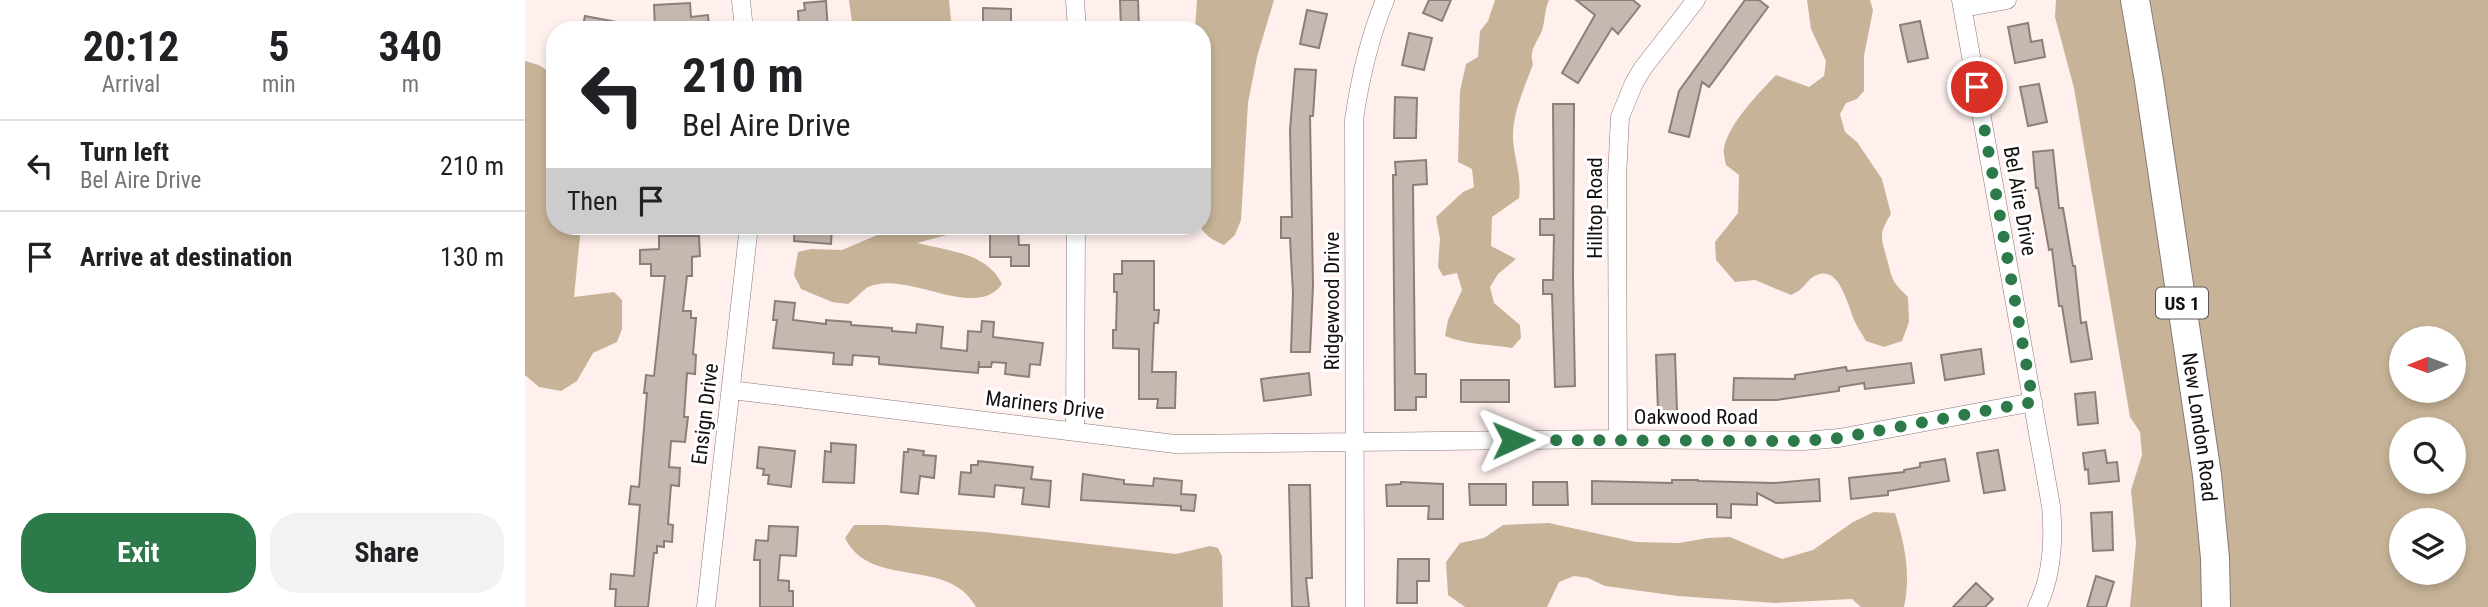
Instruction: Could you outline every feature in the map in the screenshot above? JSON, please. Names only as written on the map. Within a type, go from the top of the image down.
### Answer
[{"type":"main road","name":"New London Road","points":[[2134,0],[2151,95],[2207,475],[2215,558],[2216,607]]},
{"type":"street","points":[[741,0],[743,21]]},
{"type":"street","points":[[1075,0],[1076,21]]},
{"type":"street","name":"Ridgewood Drive","points":[[1355,607],[1354,120],[1360,76],[1375,23],[1385,0]]},
{"type":"street","name":"Hilltop Road","points":[[1618,439],[1617,178],[1621,117],[1643,68],[1696,0]]},
{"type":"street","name":"Bel Aire Drive","points":[[2007,0],[1962,4],[2033,402]]},
{"type":"street","name":"Ensign Drive","points":[[706,607],[748,235]]},
{"type":"street","points":[[1075,431],[1076,235]]},
{"type":"street","name":"Mariners Drive","points":[[731,390],[1175,444],[1356,442]]},
{"type":"street","points":[[2033,402],[2051,506],[2053,535],[2049,568],[2037,607]]},
{"type":"street","name":"Oakwood Road","points":[[1356,442],[1618,439],[1804,441],[1839,438],[2033,402]]},
{"type":"shaded area","points":[[849,0],[949,0],[951,21],[852,21]]},
{"type":"shaded area","points":[[1197,0],[1274,0],[1257,57],[1248,103],[1241,220],[1235,235],[1224,245],[1208,235],[1211,235],[1211,21],[1196,21]]},
{"type":"shaded area","points":[[1495,0],[1549,0],[1542,30],[1532,51],[1533,64],[1513,129],[1519,198],[1492,217],[1491,246],[1516,259],[1498,274],[1490,287],[1494,303],[1520,325],[1521,338],[1512,348],[1470,343],[1445,336],[1448,320],[1462,290],[1457,273],[1443,276],[1438,267],[1440,239],[1436,217],[1463,192],[1474,187],[1472,169],[1458,162],[1460,91],[1466,64],[1478,57],[1480,31],[1488,21]]},
{"type":"shaded area","points":[[1807,0],[1870,0],[1873,10],[1864,56],[1864,91],[1857,99],[1846,103],[1840,114],[1845,132],[1857,142],[1882,179],[1891,214],[1882,233],[1883,243],[1896,285],[1908,297],[1909,322],[1902,341],[1884,347],[1866,341],[1842,289],[1832,276],[1817,275],[1791,295],[1755,280],[1735,282],[1716,260],[1715,242],[1738,213],[1739,175],[1726,165],[1724,152],[1732,129],[1745,109],[1776,75],[1809,87],[1824,76],[1826,61],[1811,29]]},
{"type":"shaded area","points":[[2056,0],[2488,0],[2488,607],[2130,607],[2136,543],[2131,490],[2142,455],[2140,432],[2130,417],[2074,88],[2055,17]]},
{"type":"shaded area","points":[[525,61],[546,70],[546,235],[580,235],[574,297],[614,292],[622,300],[622,329],[617,342],[593,353],[577,381],[561,391],[539,387],[525,375]]},
{"type":"shaded area","points":[[877,235],[947,235],[917,243],[976,259],[987,265],[1002,284],[990,294],[975,298],[884,283],[868,287],[848,304],[832,302],[801,289],[794,275],[798,252],[811,249],[842,250]]},
{"type":"shaded area","points":[[1874,512],[1895,513],[1906,560],[1904,607],[1861,607],[1852,599],[1775,603],[1678,596],[1605,586],[1588,578],[1574,576],[1559,582],[1547,607],[1465,607],[1448,595],[1446,562],[1460,543],[1484,538],[1503,525],[1549,523],[1636,542],[1679,543],[1730,537],[1782,559],[1813,550],[1853,522]]},
{"type":"shaded area","points":[[854,525],[985,532],[1176,554],[1210,546],[1218,548],[1222,556],[1223,607],[976,607],[964,592],[948,582],[872,564],[857,554],[845,538]]},
{"type":"building","points":[[1120,0],[1138,0],[1139,21],[1121,21]]},
{"type":"building","points":[[1429,0],[1451,0],[1442,21],[1423,13]]},
{"type":"building","points":[[1576,0],[1633,0],[1640,6],[1618,34],[1612,28],[1578,83],[1562,73],[1595,15]]},
{"type":"building","points":[[1745,0],[1759,0],[1768,7],[1709,87],[1702,82],[1689,137],[1669,132],[1679,91]]},
{"type":"building","points":[[826,1],[827,21],[799,21],[798,11],[805,10],[804,3]]},
{"type":"building","points":[[690,3],[691,17],[708,15],[708,21],[655,21],[654,5]]},
{"type":"building","points":[[983,8],[1011,9],[1011,21],[983,21]]},
{"type":"building","points":[[1307,10],[1327,14],[1319,48],[1300,44]]},
{"type":"building","points":[[585,16],[611,21],[584,21]]},
{"type":"building","points":[[1920,21],[1928,58],[1908,62],[1900,25]]},
{"type":"building","points":[[2028,23],[2031,42],[2042,40],[2045,57],[2015,63],[2008,27]]},
{"type":"building","points":[[1409,33],[1432,38],[1424,70],[1402,65]]},
{"type":"building","points":[[1295,69],[1316,70],[1313,116],[1310,116],[1313,286],[1310,352],[1291,352],[1293,293],[1290,238],[1281,238],[1281,217],[1292,217],[1290,130]]},
{"type":"building","points":[[2039,84],[2047,122],[2028,126],[2020,87]]},
{"type":"building","points":[[1395,97],[1417,98],[1416,138],[1394,138]]},
{"type":"building","points":[[1553,104],[1574,104],[1575,386],[1555,387],[1552,294],[1543,294],[1543,280],[1553,280],[1554,235],[1540,235],[1540,219],[1554,219]]},
{"type":"building","points":[[2053,150],[2059,208],[2063,208],[2075,266],[2081,323],[2086,322],[2092,359],[2071,362],[2062,306],[2059,306],[2052,249],[2049,250],[2036,188],[2033,152]]},
{"type":"building","points":[[1426,160],[1427,184],[1413,185],[1415,374],[1426,374],[1426,397],[1416,397],[1416,410],[1395,410],[1393,175],[1396,175],[1395,162]]},
{"type":"building","points":[[794,235],[832,235],[831,244],[794,241]]},
{"type":"building","points":[[990,235],[1018,235],[1019,245],[1029,245],[1029,266],[1011,266],[1011,257],[990,257]]},
{"type":"building","points":[[659,236],[699,236],[700,256],[692,257],[692,276],[687,276],[683,311],[691,311],[691,318],[696,318],[693,354],[696,355],[695,374],[687,373],[684,417],[688,417],[685,442],[671,441],[669,467],[680,468],[679,486],[671,485],[668,524],[673,525],[672,542],[664,541],[664,547],[657,546],[657,553],[654,553],[648,607],[615,607],[616,589],[610,589],[611,574],[634,576],[640,505],[629,504],[631,486],[639,487],[647,393],[644,393],[646,375],[654,376],[665,276],[651,276],[651,264],[640,264],[640,250],[659,249]]},
{"type":"building","points":[[1122,261],[1154,261],[1154,310],[1159,310],[1158,323],[1154,323],[1152,372],[1176,372],[1175,408],[1157,408],[1158,399],[1139,399],[1139,349],[1113,348],[1117,292],[1114,292],[1114,274],[1122,274]]},
{"type":"building","points":[[775,301],[795,303],[793,320],[826,324],[826,320],[851,322],[851,325],[916,333],[917,324],[943,327],[941,348],[967,351],[968,331],[981,332],[982,321],[994,322],[993,337],[1043,343],[1040,365],[1030,364],[1029,377],[1005,374],[1006,363],[992,362],[991,367],[979,367],[979,361],[978,373],[879,364],[879,357],[853,355],[852,365],[833,364],[834,353],[773,348],[777,320],[773,320]]},
{"type":"building","points":[[1981,349],[1984,374],[1945,380],[1941,355]]},
{"type":"building","points":[[1675,354],[1677,411],[1658,411],[1656,355]]},
{"type":"building","points":[[1911,363],[1914,383],[1865,389],[1864,383],[1839,387],[1839,391],[1777,400],[1733,400],[1734,378],[1795,379],[1795,375],[1846,367],[1847,371]]},
{"type":"building","points":[[1309,373],[1311,395],[1264,401],[1261,379]]},
{"type":"building","points":[[1461,380],[1509,380],[1509,402],[1461,402]]},
{"type":"building","points":[[2095,392],[2098,423],[2078,425],[2075,394]]},
{"type":"building","points":[[831,443],[856,445],[854,483],[823,482],[825,451],[831,452]]},
{"type":"building","points":[[759,447],[795,451],[791,487],[768,484],[769,475],[763,475],[764,469],[757,468]]},
{"type":"building","points":[[908,449],[924,451],[923,455],[936,456],[934,478],[920,476],[918,494],[901,492],[904,452],[908,452]]},
{"type":"building","points":[[1998,450],[2005,490],[1984,493],[1977,453]]},
{"type":"building","points":[[2105,450],[2107,463],[2117,462],[2119,481],[2089,484],[2083,453]]},
{"type":"building","points":[[1945,459],[1949,481],[1888,491],[1888,495],[1851,499],[1849,478],[1904,472],[1920,467],[1920,463]]},
{"type":"building","points":[[978,461],[1033,467],[1031,479],[1051,481],[1049,507],[1022,504],[1024,488],[995,485],[994,497],[959,494],[961,472],[971,473],[971,465],[978,465]]},
{"type":"building","points":[[1083,474],[1124,480],[1124,484],[1153,486],[1154,478],[1182,481],[1181,494],[1196,495],[1194,511],[1181,510],[1181,506],[1081,500]]},
{"type":"building","points":[[1819,479],[1820,501],[1776,503],[1757,493],[1757,505],[1731,504],[1731,518],[1717,517],[1717,504],[1592,504],[1592,481],[1672,483],[1672,480],[1698,480],[1774,483]]},
{"type":"building","points":[[1401,482],[1443,484],[1443,519],[1428,519],[1429,506],[1387,506],[1386,485]]},
{"type":"building","points":[[1533,482],[1567,482],[1568,505],[1533,505]]},
{"type":"building","points":[[1469,484],[1506,484],[1506,505],[1470,505]]},
{"type":"building","points":[[1289,485],[1310,485],[1312,578],[1306,578],[1309,607],[1292,607]]},
{"type":"building","points":[[2112,512],[2113,550],[2093,551],[2091,513]]},
{"type":"building","points":[[769,526],[798,527],[796,556],[780,555],[778,580],[789,581],[789,591],[793,591],[793,607],[760,607],[760,560],[754,560],[756,540],[768,541]]},
{"type":"building","points":[[1398,559],[1429,559],[1429,581],[1417,581],[1417,603],[1397,603]]},
{"type":"building","points":[[2096,576],[2114,582],[2106,607],[2087,607]]},
{"type":"building","points":[[1976,583],[1993,599],[1985,607],[1953,607]]},
{"type":"route","points":[[1513,440],[1804,441],[1839,438],[2033,402],[1977,87]]}]
